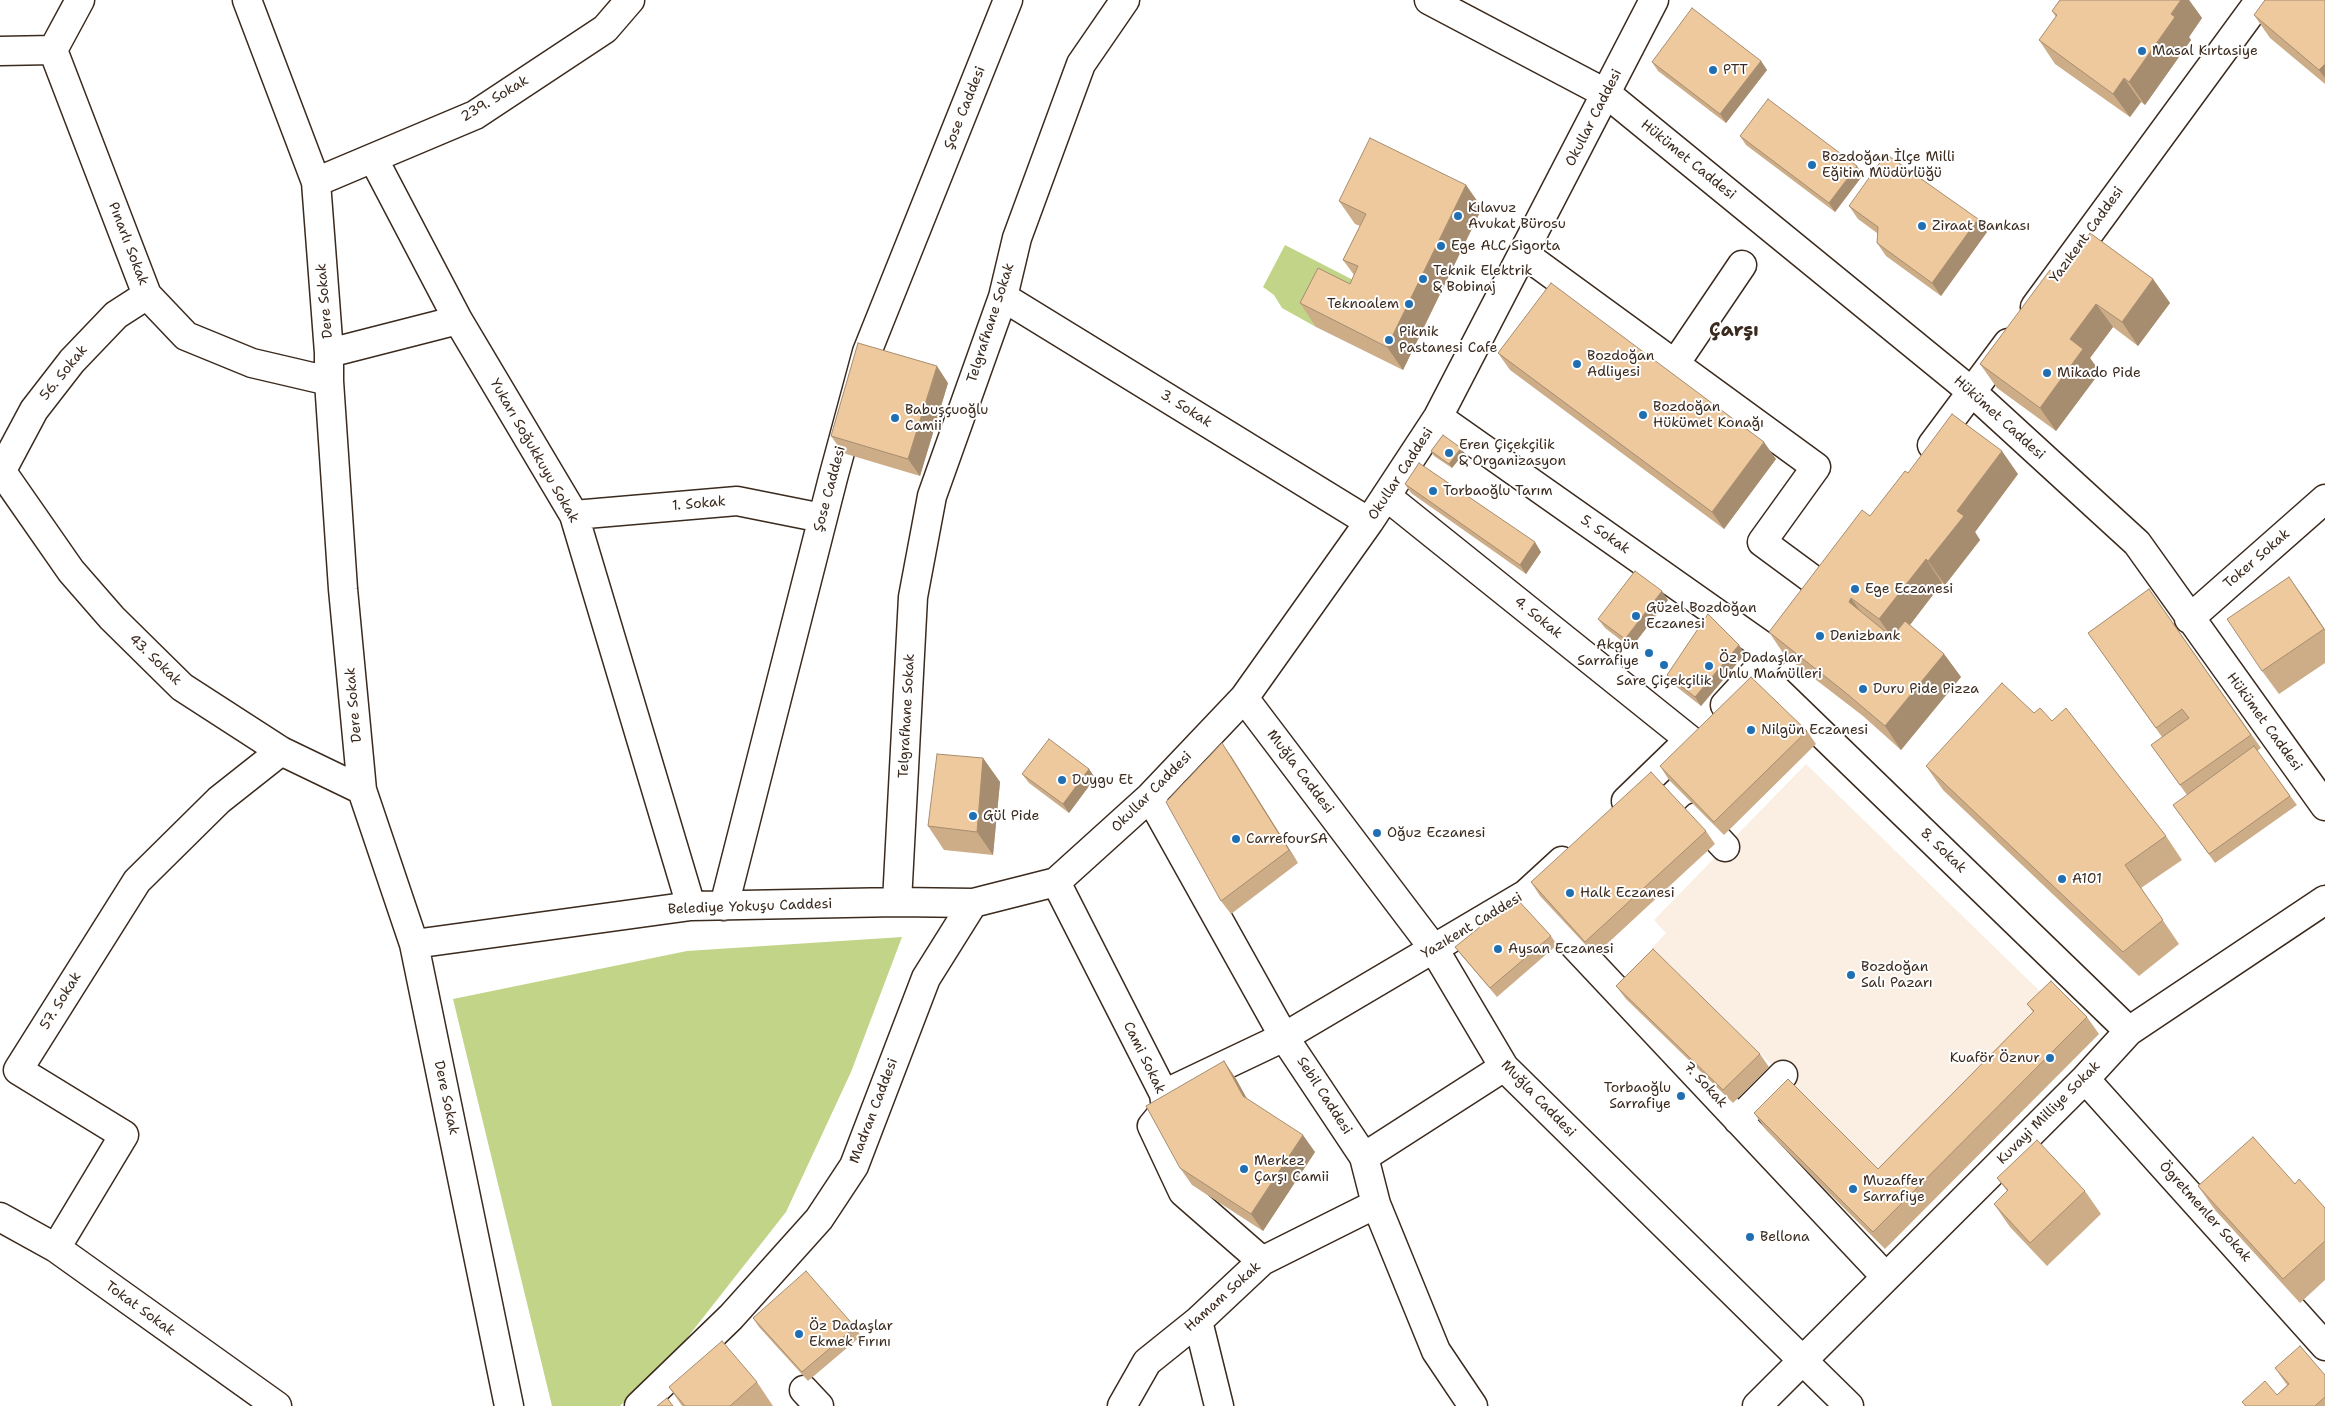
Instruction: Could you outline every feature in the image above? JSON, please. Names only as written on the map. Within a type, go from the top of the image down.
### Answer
[{"type":"street","points":[[0,52],[53,50],[80,0]]},
{"type":"street","name":"Dere Sokak","points":[[247,0],[316,182],[329,353],[329,381],[343,589],[362,790],[414,944],[509,1406]]},
{"type":"street","name":"239. Sokak","points":[[316,182],[475,115],[605,29],[630,0]]},
{"type":"street","name":"Şose Caddesi","points":[[724,906],[822,518],[867,352],[1008,0]]},
{"type":"street","name":"Telgrafhane Sokak","points":[[897,902],[913,597],[932,496],[1003,297],[1017,238],[1081,64],[1125,0]]},
{"type":"street","name":"Hükümet Caddesi","points":[[1429,0],[1607,94],[1972,392],[2137,543],[2189,619],[2325,806]]},
{"type":"street","name":"Okullar Caddesi","points":[[1056,882],[1150,797],[1244,698],[1370,522],[1438,417],[1607,94],[1654,0]]},
{"type":"street","name":"Yazıkent Caddesi","points":[[1918,462],[1972,392],[2260,0]]},
{"type":"street","name":"Pınarlı Sokak","points":[[53,50],[147,295],[186,336],[252,363],[329,381]]},
{"type":"street","name":"Yukarı Soğukkuyu Sokak","points":[[373,158],[458,320],[574,515],[691,906]]},
{"type":"street","points":[[1524,254],[1816,467],[1762,542],[1822,588]]},
{"type":"street","points":[[1674,364],[1742,265]]},
{"type":"street","name":"56. Sokak","points":[[1,470],[34,410],[72,361],[116,315],[147,295]]},
{"type":"street","name":"3. Sokak","points":[[1003,297],[1370,522]]},
{"type":"street","points":[[329,353],[458,320]]},
{"type":"street","name":"5. Sokak","points":[[1438,417],[1765,662]]},
{"type":"street","name":"43. Sokak","points":[[1,470],[71,571],[112,618],[182,687],[281,751],[362,790]]},
{"type":"street","name":"4. Sokak","points":[[1386,496],[1690,740]]},
{"type":"street","name":"Toker Sokak","points":[[2189,619],[2325,499]]},
{"type":"street","name":"1. Sokak","points":[[574,515],[737,500],[822,518]]},
{"type":"street","points":[[1604,821],[1690,740],[1765,662],[1840,564]]},
{"type":"street","name":"8. Sokak","points":[[1765,662],[2129,1031]]},
{"type":"street","name":"Muğla Caddesi","points":[[1244,698],[1434,949],[1504,1067],[1800,1360],[1849,1406]]},
{"type":"street","name":"57. Sokak","points":[[56,1248],[124,1135],[9,1065],[136,881],[219,800],[281,751]]},
{"type":"street","name":"Sebil Caddesi","points":[[1150,797],[1284,1037],[1364,1157],[1376,1204],[1436,1351],[1473,1406]]},
{"type":"street","points":[[1697,817],[1726,847]]},
{"type":"street","name":"Yazıkent Caddesi","points":[[1164,1094],[1284,1037],[1526,894],[1583,841]]},
{"type":"street","name":"Belediye Yokuşu Caddesi","points":[[414,944],[691,906],[897,902],[973,903],[1056,882]]},
{"type":"street","name":"Cami Sokak","points":[[1056,882],[1164,1094],[1166,1110],[1152,1126],[1183,1192],[1262,1262]]},
{"type":"street","name":"7. Sokak","points":[[1526,894],[1885,1276]]},
{"type":"street","name":"Kuvayi Milliye Sokak","points":[[1757,1406],[1800,1360],[2084,1079],[2129,1031],[2325,900]]},
{"type":"street","name":"Madran Caddesi","points":[[639,1406],[731,1317],[819,1219],[854,1166],[926,978],[973,903]]},
{"type":"street","points":[[1364,1157],[1504,1067]]},
{"type":"street","points":[[1738,1120],[1783,1075]]},
{"type":"street","name":"Ögretmenler Sokak","points":[[2084,1079],[2325,1346]]},
{"type":"street","name":"Hamam Sokak","points":[[1122,1406],[1147,1362],[1198,1321],[1262,1262],[1376,1204]]},
{"type":"street","name":"Tokat Sokak","points":[[0,1217],[56,1248],[276,1406]]},
{"type":"street","points":[[1198,1321],[1219,1406]]},
{"type":"shaded area","name":"Bozdoğan Salı Pazarı","points":[[1806,764],[2051,1002],[1891,1181],[1652,948],[1666,933],[1654,920]]},
{"type":"green space","points":[[1285,245],[1359,283],[1334,291],[1316,327],[1282,308],[1274,295],[1263,287]]},
{"type":"green space","points":[[902,937],[851,1072],[786,1212],[676,1352],[620,1406],[552,1406],[453,999],[687,951]]},
{"type":"building","points":[[2060,0],[2181,0],[2171,14],[2175,17],[2129,82],[2124,78],[2113,94],[2039,40],[2057,15],[2052,11]]},
{"type":"building","points":[[2265,0],[2325,0],[2325,64],[2319,70],[2254,15]]},
{"type":"building","name":"PTT","points":[[1692,8],[1761,61],[1720,114],[1652,62]]},
{"type":"building","points":[[1768,99],[1857,166],[1829,203],[1740,136]]},
{"type":"building","points":[[1370,138],[1466,185],[1387,347],[1300,303],[1318,268],[1350,284],[1358,266],[1343,260],[1366,214],[1339,201]]},
{"type":"building","name":"Ziraat Bankası","points":[[1886,154],[1978,219],[1932,283],[1877,243],[1878,227],[1849,206]]},
{"type":"building","points":[[2090,233],[2153,279],[2122,322],[2096,304],[2070,339],[2083,349],[2040,408],[1980,364],[2050,270],[2058,276]]},
{"type":"building","name":"Bozdoğan Hükümet Konağı","points":[[1551,283],[1764,442],[1712,512],[1498,353]]},
{"type":"building","name":"Babuşçuoğlu Camii","points":[[858,343],[937,366],[908,459],[831,436]]},
{"type":"building","points":[[1952,414],[2002,451],[1957,511],[1964,516],[1928,561],[1926,559],[1879,619],[1851,598],[1849,602],[1892,637],[1905,621],[1944,654],[1885,726],[1769,632],[1862,510],[1870,516],[1905,471],[1908,473]]},
{"type":"building","points":[[1443,435],[1461,448],[1449,464],[1431,451]]},
{"type":"building","points":[[1419,463],[1535,542],[1520,565],[1405,484]]},
{"type":"building","points":[[1635,571],[1662,591],[1625,639],[1598,619]]},
{"type":"building","points":[[2289,577],[2324,629],[2262,671],[2227,619]]},
{"type":"building","points":[[2149,589],[2251,735],[2180,785],[2151,745],[2189,718],[2182,709],[2156,728],[2088,633]]},
{"type":"building","points":[[1708,614],[1739,645],[1695,697],[1667,675]]},
{"type":"building","points":[[1751,677],[1807,731],[1714,822],[1660,766]]},
{"type":"building","points":[[2002,683],[2034,713],[2040,708],[2052,721],[2066,708],[2166,836],[2125,865],[2163,920],[2123,952],[1926,766]]},
{"type":"building","name":"Duygu Et","points":[[1049,739],[1089,769],[1063,804],[1022,774]]},
{"type":"building","name":"CarrefourSA","points":[[1222,743],[1289,850],[1221,901],[1166,802]]},
{"type":"building","points":[[2254,746],[2290,796],[2209,854],[2173,805]]},
{"type":"building","points":[[937,754],[983,758],[977,832],[928,826]]},
{"type":"building","points":[[1651,772],[1706,831],[1585,942],[1531,882]]},
{"type":"building","points":[[1516,898],[1551,936],[1490,988],[1455,947]]},
{"type":"building","points":[[1653,949],[1760,1054],[1723,1090],[1616,986]]},
{"type":"building","points":[[2051,981],[2087,1017],[1873,1232],[1754,1113],[1788,1079],[1878,1169],[2034,1011],[2027,1004]]},
{"type":"building","name":"Merkez Çarşı Camii","points":[[1224,1061],[1243,1096],[1303,1135],[1251,1214],[1180,1168],[1146,1106]]},
{"type":"building","points":[[2253,1137],[2295,1184],[2299,1179],[2325,1208],[2325,1241],[2283,1279],[2198,1186]]},
{"type":"building","points":[[2037,1140],[2085,1191],[2030,1243],[1994,1204],[2008,1190],[1997,1178]]},
{"type":"building","points":[[806,1271],[855,1327],[802,1372],[753,1318]]},
{"type":"building","points":[[722,1341],[757,1382],[730,1406],[685,1406],[669,1387]]},
{"type":"building","points":[[2300,1346],[2325,1375],[2325,1397],[2315,1406],[2246,1406],[2242,1402],[2265,1381],[2277,1395],[2289,1384],[2275,1368]]},
{"type":"building","points":[[667,1398],[673,1406],[657,1406]]},
{"type":"place","name":"Masal Kırtasiye","points":[[2142,51]]},
{"type":"place","name":"PTT","points":[[1713,70]]},
{"type":"place","name":"Bozdoğan İlçe Milli Eğitim Müdürlüğü","points":[[1812,165]]},
{"type":"place","name":"Kılavuz Avukat Bürosu","points":[[1458,216]]},
{"type":"place","name":"Ziraat Bankası","points":[[1922,226]]},
{"type":"place","name":"Ege ALC Sigorta","points":[[1441,246]]},
{"type":"place","name":"Teknik Elektrik & Bobinaj","points":[[1423,279]]},
{"type":"place","name":"Teknoalem","points":[[1409,304]]},
{"type":"place","name":"Piknik Pastanesi Cafe","points":[[1389,340]]},
{"type":"place","name":"Bozdoğan Adliyesi","points":[[1577,364]]},
{"type":"place","name":"Mikado Pide","points":[[2047,373]]},
{"type":"place","name":"Bozdoğan Hükümet Konağı","points":[[1643,415]]},
{"type":"place","name":"Babuşçuoğlu Camii","points":[[895,418]]},
{"type":"place","name":"Eren Çiçekçilik & Organizasyon","points":[[1449,453]]},
{"type":"place","name":"Torbaoğlu Tarım","points":[[1433,491]]},
{"type":"place","name":"Ege Eczanesi","points":[[1855,589]]},
{"type":"place","name":"Güzel Bozdoğan Eczanesi","points":[[1636,616]]},
{"type":"place","name":"Denizbank","points":[[1820,636]]},
{"type":"place","name":"Akgün Sarrafiye","points":[[1649,653]]},
{"type":"place","name":"Sare Çiçekçilik","points":[[1664,665]]},
{"type":"place","name":"Öz Dadaşlar Unlu Mamülleri","points":[[1709,666]]},
{"type":"place","name":"Duru Pide Pizza","points":[[1863,689]]},
{"type":"place","name":"Nilgün Eczanesi","points":[[1751,730]]},
{"type":"place","name":"Duygu Et","points":[[1062,780]]},
{"type":"place","name":"Gül Pide","points":[[973,816]]},
{"type":"place","name":"Oğuz Eczanesi","points":[[1377,833]]},
{"type":"place","name":"CarrefourSA","points":[[1236,839]]},
{"type":"place","name":"A101","points":[[2062,879]]},
{"type":"place","name":"Halk Eczanesi","points":[[1570,893]]},
{"type":"place","name":"Aysan Eczanesi","points":[[1498,949]]},
{"type":"place","name":"Bozdoğan Salı Pazarı","points":[[1851,975]]},
{"type":"place","name":"Kuaför Öznur","points":[[2050,1058]]},
{"type":"place","name":"Torbaoğlu Sarrafiye","points":[[1681,1096]]},
{"type":"place","name":"Merkez Çarşı Camii","points":[[1244,1169]]},
{"type":"place","name":"Muzaffer Sarrafiye","points":[[1853,1189]]},
{"type":"place","name":"Bellona","points":[[1750,1237]]},
{"type":"place","name":"Öz Dadaşlar Ekmek Fırını","points":[[799,1334]]},
{"type":"district","name":"Çarşı","points":[[1734,331]]}]
